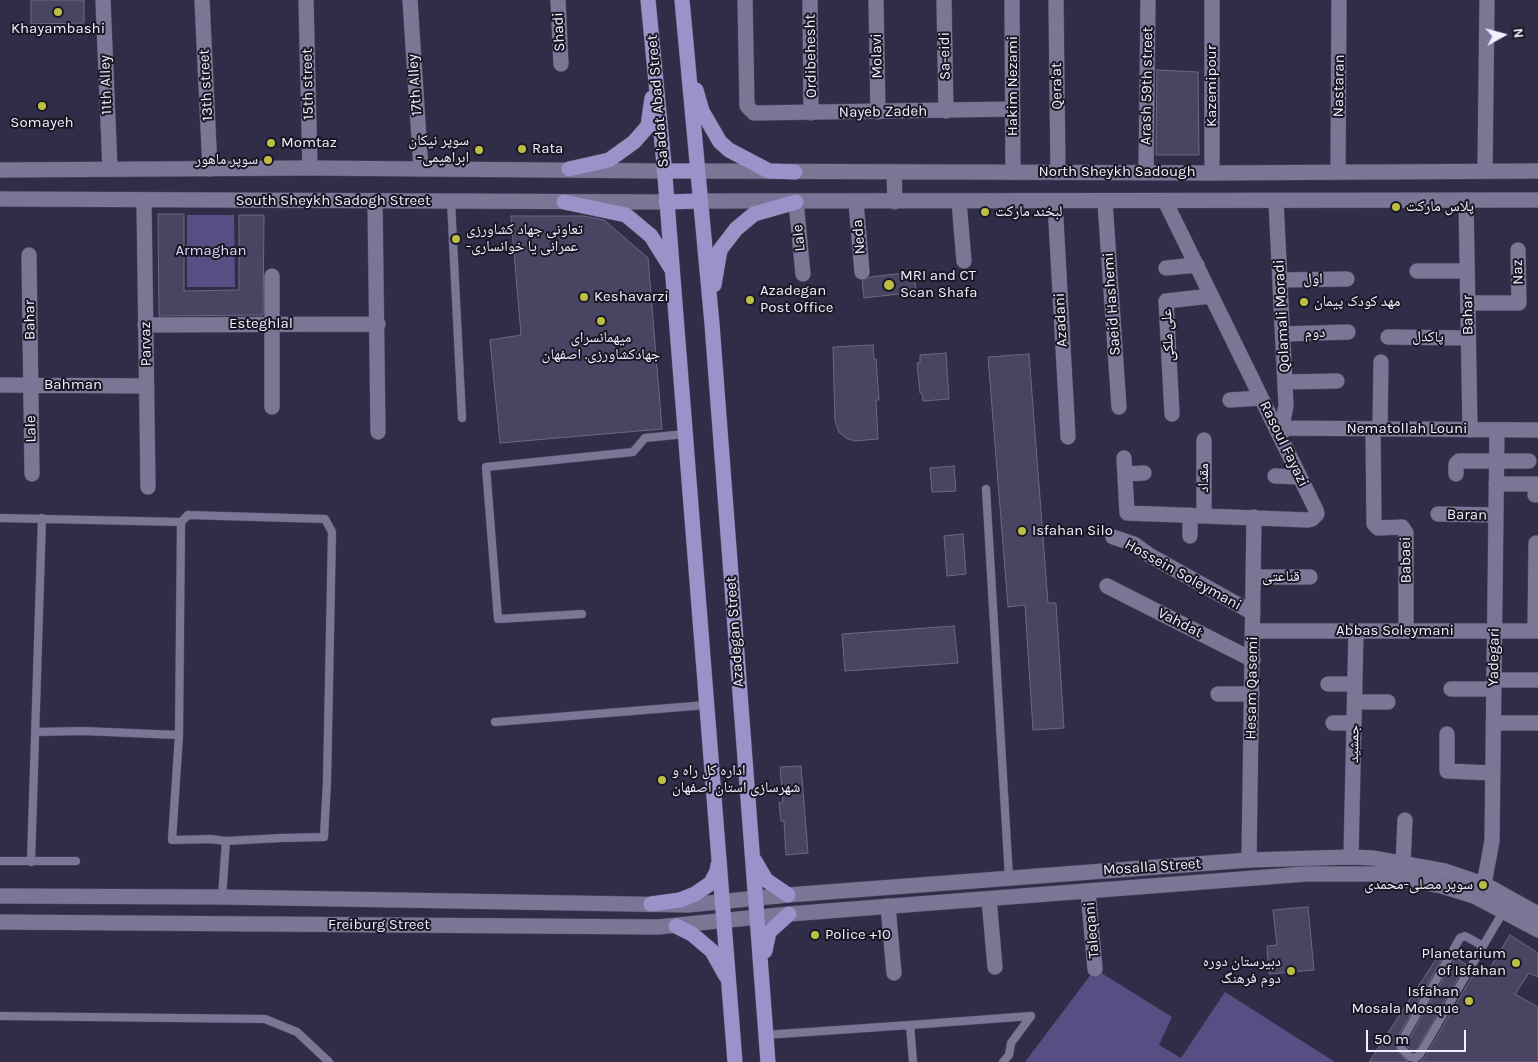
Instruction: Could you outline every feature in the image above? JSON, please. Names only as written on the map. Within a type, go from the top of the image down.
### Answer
[{"type":"main road","name":"Sa'adat Abad Street","points":[[648,0],[666,202]]},
{"type":"main road","points":[[682,0],[700,201],[666,202],[735,1062]]},
{"type":"main road","points":[[686,56],[702,111],[720,142],[729,150],[769,171],[795,172]]},
{"type":"main road","points":[[569,169],[609,160],[634,142],[648,126],[654,67]]},
{"type":"main road","points":[[664,171],[697,171]]},
{"type":"main road","name":"Azadegan Street","points":[[700,201],[712,324],[768,1062]]},
{"type":"main road","points":[[564,202],[626,215],[651,236],[672,270]]},
{"type":"main road","points":[[712,324],[715,277],[720,250],[736,229],[754,214],[796,202]]},
{"type":"main road","points":[[651,904],[680,900],[695,894],[711,883],[717,872],[719,856]]},
{"type":"main road","points":[[752,856],[766,880],[788,895]]},
{"type":"main road","points":[[761,967],[769,932],[790,914]]},
{"type":"main road","points":[[676,926],[692,934],[712,950],[729,980]]},
{"type":"street","name":"11th Alley","points":[[103,0],[110,169]]},
{"type":"street","name":"13th street","points":[[202,0],[210,169]]},
{"type":"street","name":"15th street","points":[[306,0],[310,168]]},
{"type":"street","name":"17th Alley","points":[[410,0],[421,169]]},
{"type":"street","name":"Shadi","points":[[558,0],[561,64]]},
{"type":"street","name":"Nayeb Zadeh","points":[[745,0],[747,106],[754,113],[1013,109]]},
{"type":"street","name":"Ordibehesht","points":[[810,0],[812,113]]},
{"type":"street","name":"Molavi","points":[[876,0],[878,112]]},
{"type":"street","name":"Sa-eidi","points":[[944,0],[946,111]]},
{"type":"street","name":"Hakim Nezami","points":[[1012,0],[1013,172]]},
{"type":"street","name":"Qera'at","points":[[1056,0],[1058,172]]},
{"type":"street","name":"Arash 59th street","points":[[1146,172],[1148,0]]},
{"type":"street","name":"Kazemipour","points":[[1212,0],[1212,173]]},
{"type":"street","name":"Nastaran","points":[[1338,172],[1339,0]]},
{"type":"street","points":[[1486,170],[1487,0]]},
{"type":"street","points":[[0,170],[310,168],[664,171]]},
{"type":"street","name":"North Sheykh Sadough","points":[[697,171],[1212,173],[1538,171]]},
{"type":"street","points":[[894,172],[895,202]]},
{"type":"street","name":"South Sheykh Sadogh Street","points":[[0,199],[666,202]]},
{"type":"street","name":"Parvaz","points":[[144,200],[148,487]]},
{"type":"street","name":"Bahar","points":[[1466,200],[1470,430]]},
{"type":"street","name":"North Sheykh Sadough","points":[[700,201],[1538,200]]},
{"type":"street","points":[[376,201],[378,432]]},
{"type":"street","name":"Rasoul Fayazi","points":[[1125,474],[1127,513],[1308,520],[1317,514],[1165,201]]},
{"type":"street","name":"Qolamali Moradi","points":[[1276,201],[1286,406],[1283,420],[1276,428]]},
{"type":"street","name":"Lale","points":[[796,202],[803,274]]},
{"type":"street","name":"Neda","points":[[856,202],[862,272]]},
{"type":"street","points":[[959,202],[964,260]]},
{"type":"street","name":"Azadani","points":[[1055,202],[1068,437]]},
{"type":"street","name":"Saeid Hashemi","points":[[1105,202],[1119,407]]},
{"type":"street","name":"Naz","points":[[1468,303],[1519,303],[1518,250]]},
{"type":"street","name":"Bahar","points":[[29,254],[31,385]]},
{"type":"street","points":[[1166,268],[1196,265]]},
{"type":"street","points":[[1417,271],[1467,271]]},
{"type":"street","points":[[272,276],[272,406]]},
{"type":"street","name":"اول","points":[[1280,280],[1347,278]]},
{"type":"street","name":"علی ملکی","points":[[1172,414],[1166,301],[1211,296]]},
{"type":"street","name":"Esteghlal","points":[[145,325],[272,326],[378,324]]},
{"type":"street","name":"دوم","points":[[1283,334],[1348,332]]},
{"type":"street","name":"پاکدل","points":[[1388,337],[1468,338]]},
{"type":"street","points":[[1377,429],[1381,362]]},
{"type":"street","points":[[1285,382],[1337,381]]},
{"type":"street","name":"Bahman","points":[[0,385],[147,386]]},
{"type":"street","name":"Lale","points":[[31,385],[32,474]]},
{"type":"street","points":[[1230,400],[1261,398]]},
{"type":"street","name":"Nematollah Louni","points":[[1276,428],[1538,430]]},
{"type":"street","name":"Babaei","points":[[1377,429],[1374,524],[1378,528],[1402,527],[1406,533],[1406,631]]},
{"type":"street","name":"Yadegari","points":[[1484,884],[1492,840],[1497,430]]},
{"type":"street","name":"مقداد","points":[[1190,536],[1197,515],[1204,440]]},
{"type":"street","points":[[1124,458],[1125,474],[1144,473]]},
{"type":"street","points":[[1456,474],[1456,464],[1459,461],[1528,461]]},
{"type":"street","points":[[1275,476],[1299,477]]},
{"type":"street","points":[[1496,484],[1536,484],[1535,495]]},
{"type":"street","name":"Baran","points":[[1438,514],[1496,515]]},
{"type":"street","name":"Hesam Qasemi","points":[[1249,860],[1254,517]]},
{"type":"street","name":"Hossein Soleymani","points":[[1113,537],[1134,544],[1149,555],[1253,613]]},
{"type":"street","points":[[1536,543],[1537,631]]},
{"type":"street","name":"قناعتی","points":[[1253,577],[1310,577]]},
{"type":"street","name":"Vahdat","points":[[1107,586],[1252,660]]},
{"type":"street","name":"Abbas Soleymani","points":[[1253,631],[1537,631]]},
{"type":"street","name":"جمشید","points":[[1351,857],[1356,631]]},
{"type":"street","points":[[1451,688],[1538,680]]},
{"type":"street","points":[[1328,684],[1355,684]]},
{"type":"street","points":[[1218,694],[1252,694]]},
{"type":"street","points":[[1355,702],[1388,702]]},
{"type":"street","points":[[1333,723],[1354,723]]},
{"type":"street","points":[[1493,723],[1538,723]]},
{"type":"street","points":[[1447,734],[1447,770],[1493,773]]},
{"type":"street","points":[[1402,863],[1405,820]]},
{"type":"street","name":"Mosalla Street","points":[[756,898],[1249,860],[1351,857],[1373,858],[1445,871],[1484,884],[1538,914]]},
{"type":"street","name":"Mosalla Street","points":[[758,917],[1306,874],[1375,874],[1442,886],[1474,896],[1538,930]]},
{"type":"street","points":[[1009,878],[1010,897]]},
{"type":"street","name":"Taleqani","points":[[1088,891],[1095,969]]},
{"type":"street","name":"Freiburg Street","points":[[0,896],[222,896],[651,904],[688,904],[756,898]]},
{"type":"street","points":[[55,897],[61,904],[62,909],[55,922]]},
{"type":"street","points":[[96,923],[87,911],[90,902],[99,897]]},
{"type":"street","points":[[989,898],[995,967]]},
{"type":"street","points":[[888,906],[894,973]]},
{"type":"street","name":"Freiburg Street","points":[[0,922],[649,927],[758,917]]},
{"type":"lane","points":[[450,202],[462,418]]},
{"type":"lane","points":[[582,614],[498,619],[486,467],[632,452],[645,438],[685,434]]},
{"type":"lane","points":[[986,489],[1009,878]]},
{"type":"lane","points":[[0,518],[181,522],[188,516],[325,519],[332,532],[327,782],[324,838],[226,841],[211,839],[172,840],[179,735],[181,522]]},
{"type":"lane","points":[[31,862],[42,518]]},
{"type":"lane","points":[[495,722],[707,705]]},
{"type":"lane","points":[[35,732],[83,731],[179,735]]},
{"type":"lane","points":[[222,896],[226,841]]},
{"type":"lane","points":[[0,861],[76,861]]},
{"type":"lane","points":[[1483,946],[1465,936],[1460,938],[1401,1042],[1401,1048],[1410,1057],[1416,1058],[1420,1054],[1503,912]]},
{"type":"lane","points":[[0,1016],[265,1019],[297,1032],[329,1062]]},
{"type":"lane","points":[[766,1035],[1031,1016],[1011,1043],[1009,1055],[1003,1062]]},
{"type":"lane","points":[[910,1025],[913,1062]]},
{"type":"green space","name":"Armaghan","points":[[187,215],[234,215],[235,287],[187,287]]},
{"type":"green space","points":[[1095,969],[1172,1017],[1159,1045],[1181,1058],[1225,992],[1335,1062],[1025,1062]]},
{"type":"building","name":"Khayambashi","points":[[31,0],[84,0],[84,23],[31,24]]},
{"type":"building","points":[[1157,70],[1198,72],[1199,155],[1156,155]]},
{"type":"building","name":"Armaghan","points":[[158,214],[184,214],[184,291],[239,290],[239,215],[264,215],[263,315],[159,316]]},
{"type":"building","name":"Keshavarzi","points":[[511,216],[584,216],[604,220],[648,258],[662,429],[500,443],[490,340],[521,335]]},
{"type":"building","name":"MRI and CT Scan Shafa","points":[[914,272],[916,292],[864,298],[862,281],[870,277]]},
{"type":"building","points":[[873,345],[879,400],[876,400],[878,439],[854,441],[846,438],[839,432],[835,421],[833,347]]},
{"type":"building","points":[[946,353],[949,399],[923,401],[922,393],[920,393],[917,363],[920,363],[920,355]]},
{"type":"building","points":[[1029,354],[1048,603],[1056,603],[1064,728],[1033,730],[1025,605],[1008,607],[988,357]]},
{"type":"building","points":[[954,466],[956,491],[932,492],[930,468]]},
{"type":"building","points":[[963,534],[966,574],[947,576],[944,536]]},
{"type":"building","points":[[954,626],[958,663],[845,671],[842,634]]},
{"type":"building","points":[[801,766],[808,853],[786,855],[784,821],[781,821],[779,803],[783,802],[780,767]]},
{"type":"building","points":[[1308,907],[1314,970],[1269,974],[1267,946],[1277,945],[1273,910]]},
{"type":"building","points":[[1510,935],[1538,953],[1538,977],[1529,973],[1515,994],[1538,1007],[1538,1062],[1420,1062],[1425,1057],[1476,970],[1485,976]]},
{"type":"building","points":[[1442,950],[1446,952],[1396,1040],[1396,1050],[1408,1062],[1369,1062]]},
{"type":"building","points":[[1455,958],[1466,964],[1416,1051],[1413,1052],[1407,1046],[1407,1043]]},
{"type":"place","name":"Khayambashi","points":[[58,12]]},
{"type":"place","name":"Somayeh","points":[[42,106]]},
{"type":"place","name":"Momtaz","points":[[271,143]]},
{"type":"place","name":"Rata","points":[[522,149]]},
{"type":"place","name":"سوپر نیکان -ابراهیمی","points":[[479,150]]},
{"type":"place","name":"سوپر ماهور","points":[[268,160]]},
{"type":"place","name":"پلاس مارکت","points":[[1396,207]]},
{"type":"place","name":"لبخند مارکت","points":[[985,212]]},
{"type":"place","name":"تعاونی جهاد کشاورزی -عمرانی یا خوانساری","points":[[456,239]]},
{"type":"place","name":"MRI and CT Scan Shafa","points":[[889,285]]},
{"type":"place","name":"Keshavarzi","points":[[584,297]]},
{"type":"place","name":"Azadegan Post Office","points":[[750,300]]},
{"type":"place","name":"مهد کودک پیمان","points":[[1304,302]]},
{"type":"place","name":"میهمانسرای جهادکشاورزی. اصفهان","points":[[601,321]]},
{"type":"place","name":"Isfahan Silo","points":[[1022,531]]},
{"type":"place","name":"اداره کل راه و شهرسازی استان اصفهان","points":[[662,780]]},
{"type":"place","name":"سوپر مصلی-محمدی","points":[[1483,885]]},
{"type":"place","name":"Police +10","points":[[815,935]]},
{"type":"place","name":"Planetarium of Isfahan","points":[[1516,963]]},
{"type":"place","name":"دبیرستان دوره دوم فرهنگ","points":[[1291,971]]},
{"type":"place","name":"Isfahan Mosala Mosque","points":[[1469,1001]]}]
